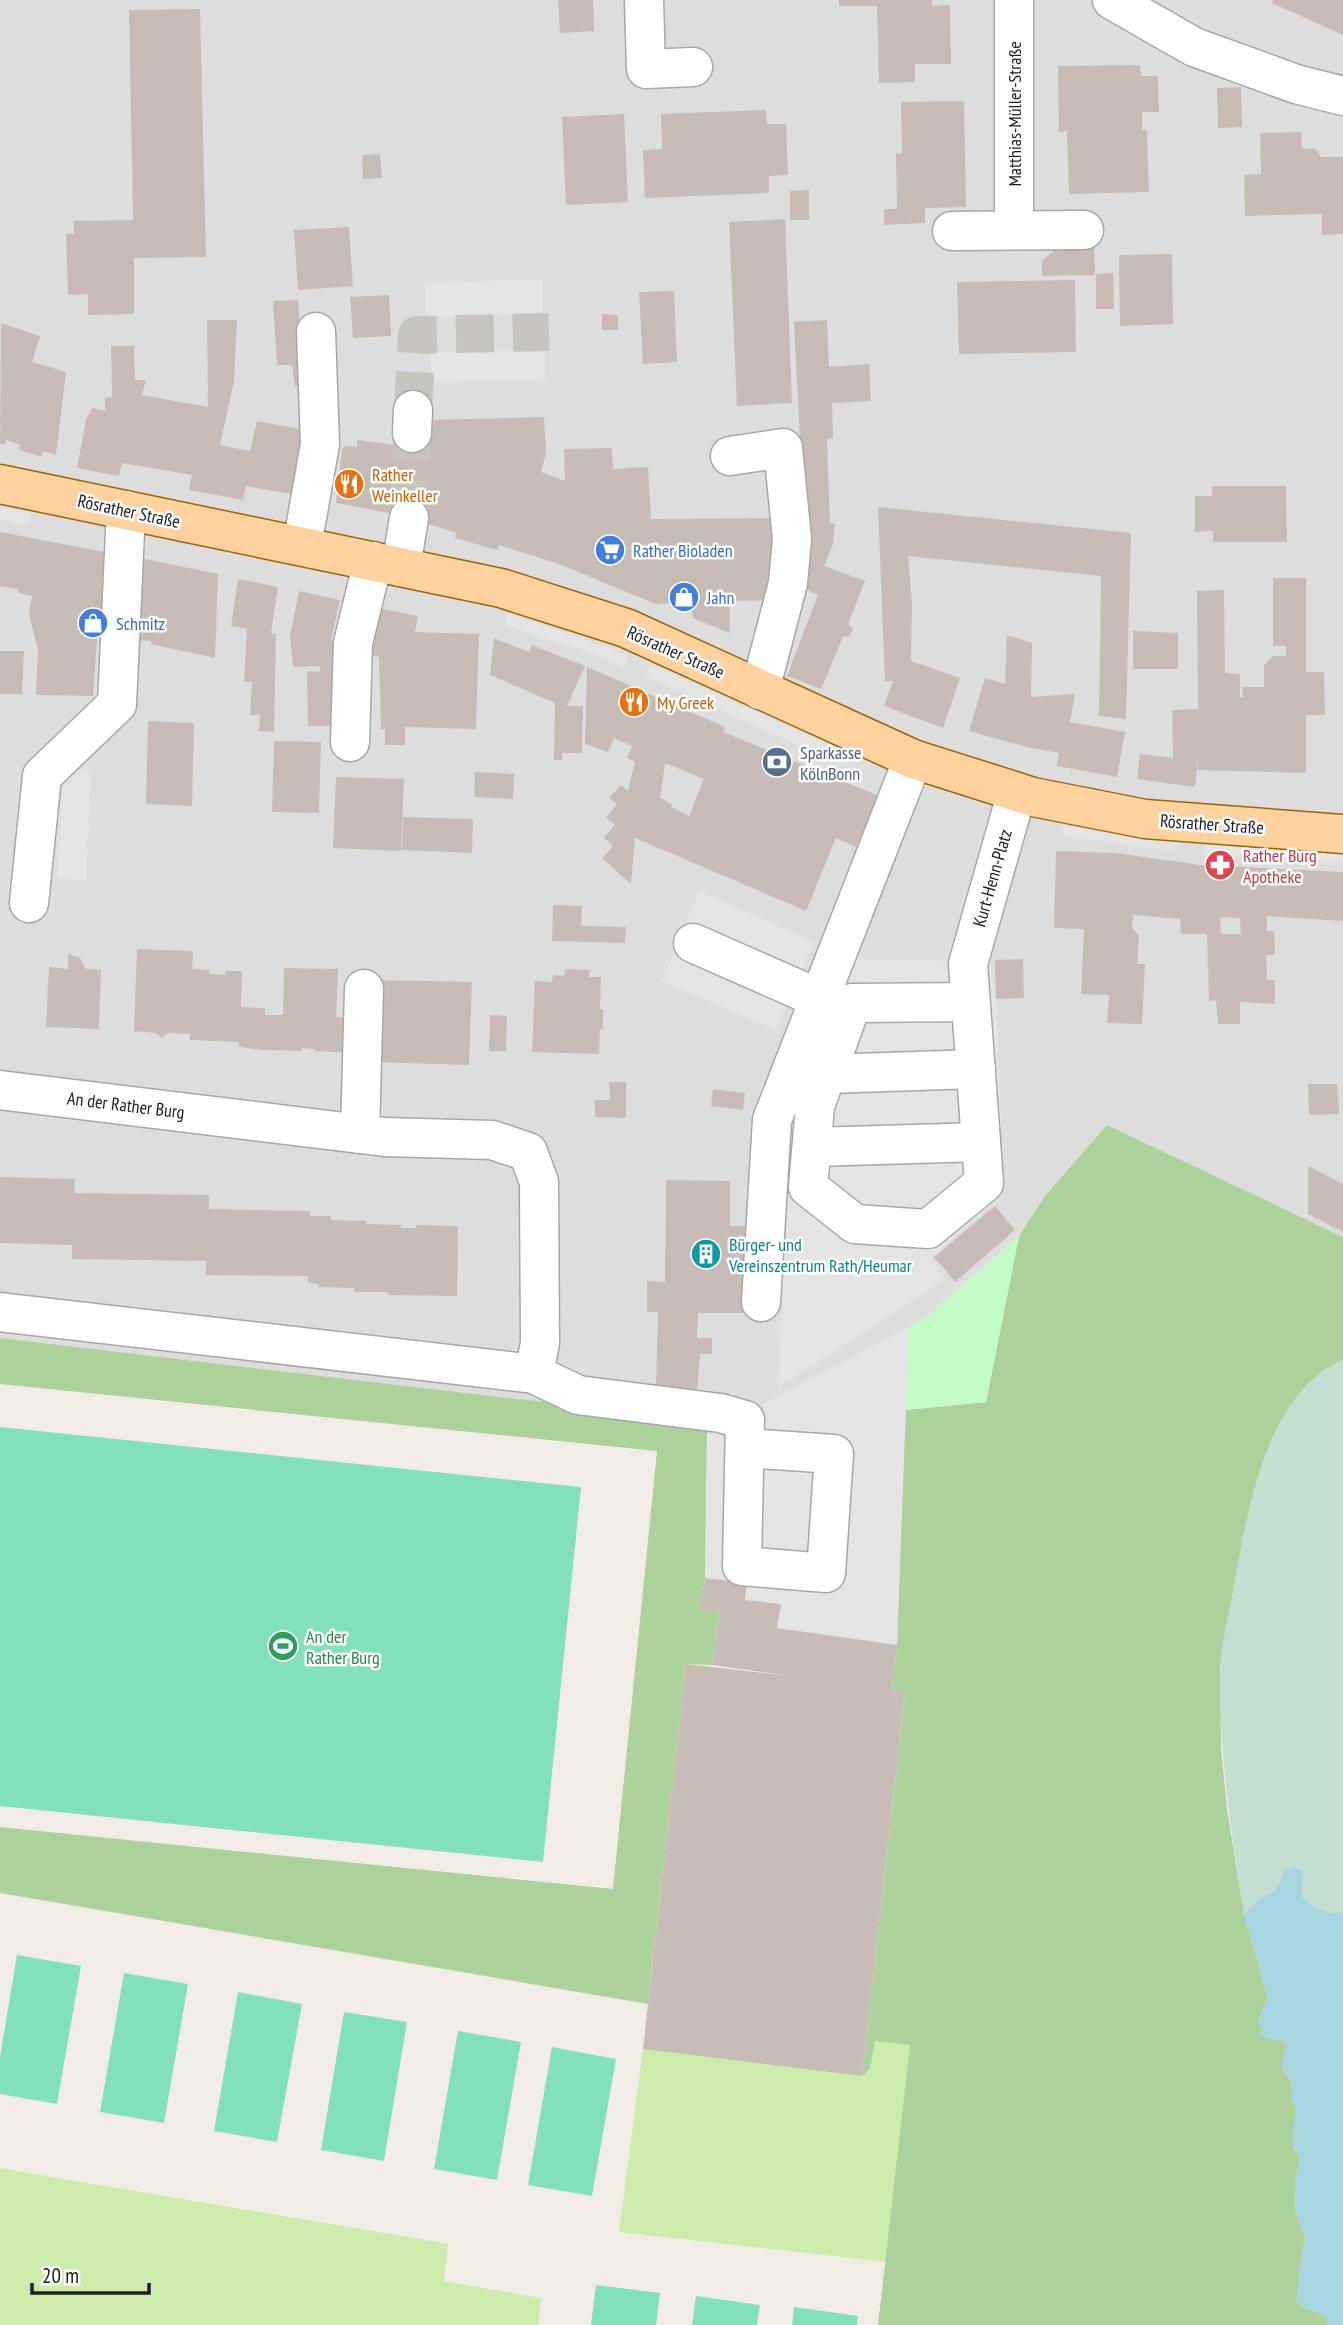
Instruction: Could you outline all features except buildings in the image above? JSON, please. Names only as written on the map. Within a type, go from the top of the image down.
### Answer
[{"type":"main road","name":"Rösrather Straße","points":[[0,484],[501,588],[626,628],[913,759],[1017,792],[1145,819],[1343,834]]},
{"type":"street","points":[[644,0],[646,69],[693,67]]},
{"type":"street","name":"Matthias-Müller-Straße","points":[[1014,0],[1014,229]]},
{"type":"street","points":[[1112,0],[1194,47],[1296,84],[1343,96]]},
{"type":"street","points":[[952,230],[1084,230]]},
{"type":"street","points":[[302,546],[320,444],[316,332]]},
{"type":"street","points":[[730,456],[783,448],[792,539],[789,583],[760,690]]},
{"type":"street","points":[[29,903],[42,776],[117,704],[126,510]]},
{"type":"street","points":[[349,741],[353,643],[409,518]]},
{"type":"street","points":[[761,1302],[772,1120],[913,759]]},
{"type":"street","name":"Kurt-Henn-Platz","points":[[971,1002],[968,964],[1017,792]]},
{"type":"street","points":[[693,943],[820,999]]},
{"type":"street","points":[[360,1134],[364,989]]},
{"type":"street","points":[[971,1002],[984,1183],[928,1229],[855,1224],[808,1187],[815,1106],[852,1003],[971,1002]]},
{"type":"street","points":[[826,1074],[976,1069]]},
{"type":"street","name":"An der Rather Burg","points":[[0,1090],[360,1134],[492,1140],[528,1152],[539,1182],[540,1343],[534,1374]]},
{"type":"street","points":[[812,1147],[981,1142]]},
{"type":"street","points":[[0,1312],[534,1374],[578,1395],[720,1413],[745,1420],[745,1448]]},
{"type":"shaded area","points":[[0,0],[1343,0],[1343,1237],[1107,1125],[1045,1196],[1019,1236],[922,1321],[707,1434],[715,1415],[516,1399],[0,1338]]},
{"type":"shaded area","points":[[542,279],[543,313],[426,317],[425,284]]},
{"type":"shaded area","points":[[545,350],[545,379],[431,381],[430,352]]},
{"type":"shaded area","points":[[0,507],[31,514],[28,525],[0,519]]},
{"type":"shaded area","points":[[507,613],[629,655],[624,667],[592,653],[504,625]]},
{"type":"shaded area","points":[[651,664],[851,755],[846,767],[645,676]]},
{"type":"shaded area","points":[[63,768],[91,770],[86,880],[58,878]]},
{"type":"shaded area","points":[[1061,825],[1178,842],[1177,851],[1061,835]]},
{"type":"shaded area","points":[[1203,844],[1343,853],[1343,863],[1202,854]]},
{"type":"shaded area","points":[[699,891],[814,942],[776,1030],[662,981]]},
{"type":"shaded area","points":[[850,959],[990,962],[997,1010],[1003,1195],[931,1258],[945,1279],[779,1387],[787,1133]]},
{"type":"shaded area","points":[[909,1327],[897,1645],[777,1628],[780,1605],[745,1600],[747,1583],[705,1578],[707,1434]]},
{"type":"green space","points":[[1107,1125],[1343,1237],[1343,1360],[1335,1364],[1281,1422],[1261,1468],[1243,1537],[1220,1667],[1221,1748],[1227,1809],[1244,1914],[1268,1998],[1261,2013],[1264,2029],[1260,2036],[1287,2042],[1282,2067],[1292,2085],[1292,2102],[1296,2106],[1294,2149],[1300,2157],[1295,2212],[1305,2236],[1296,2302],[1306,2309],[1327,2316],[1327,2325],[878,2325],[910,2045],[875,2041],[870,2069],[862,2076],[905,1692],[891,1690],[897,1645],[905,1410],[986,1402],[1019,1236],[1045,1196]]},
{"type":"green space","points":[[1019,1236],[986,1402],[905,1410],[909,1327],[922,1321]]},
{"type":"green space","points":[[0,1338],[516,1399],[716,1415],[707,1434],[705,1577],[701,1609],[720,1612],[712,1665],[686,1664],[648,2004],[0,1893],[0,1827],[613,1889],[657,1451],[0,1384]]},
{"type":"green space","points":[[1343,1360],[1343,1912],[1321,1910],[1311,1904],[1302,1897],[1303,1872],[1284,1871],[1276,1890],[1259,1899],[1244,1914],[1224,1763],[1220,1671],[1225,1631],[1253,1495],[1277,1428],[1294,1400],[1316,1376]]},
{"type":"green space","name":"An der Rather Burg","points":[[0,1427],[581,1487],[543,1862],[0,1806]]},
{"type":"green space","points":[[17,1955],[81,1966],[57,2104],[0,2094],[0,2057]]},
{"type":"green space","points":[[124,1973],[188,1984],[164,2123],[100,2112]]},
{"type":"green space","points":[[238,1992],[302,2004],[277,2142],[214,2131]]},
{"type":"green space","points":[[344,2012],[407,2022],[384,2161],[321,2150]]},
{"type":"green space","points":[[458,2031],[521,2042],[497,2180],[434,2169]]},
{"type":"green space","points":[[875,2041],[910,2045],[886,2262],[619,2232],[643,2049],[861,2076],[870,2069]]},
{"type":"green space","points":[[552,2047],[616,2059],[592,2196],[528,2185]]},
{"type":"green space","points":[[0,2168],[448,2244],[444,2281],[541,2298],[538,2325],[0,2325]]},
{"type":"green space","points":[[596,2285],[660,2293],[656,2325],[591,2325]]},
{"type":"green space","points":[[696,2296],[760,2305],[757,2325],[692,2325]]},
{"type":"green space","points":[[794,2307],[858,2316],[857,2325],[792,2325]]},
{"type":"water","points":[[1294,1867],[1303,1872],[1302,1897],[1321,1910],[1343,1912],[1343,2325],[1327,2325],[1326,2316],[1306,2309],[1296,2302],[1305,2236],[1295,2212],[1300,2157],[1293,2139],[1296,2106],[1292,2102],[1292,2085],[1282,2067],[1286,2042],[1260,2036],[1264,2029],[1257,2023],[1268,1998],[1244,1914],[1259,1899],[1276,1890],[1284,1871]]},
{"type":"tunnel","points":[[413,410],[417,335],[549,332]]},
{"type":"tunnel","points":[[409,518],[412,433]]},
{"type":"place","name":"Rather Weinkeller","points":[[349,484]]},
{"type":"place","name":"Rather Bioladen","points":[[610,550]]},
{"type":"place","name":"Jahn","points":[[684,597]]},
{"type":"place","name":"Schmitz","points":[[93,623]]},
{"type":"place","name":"My Greek","points":[[634,702]]},
{"type":"place","name":"Sparkasse KölnBonn","points":[[777,762]]},
{"type":"place","name":"Rather Burg Apotheke","points":[[1220,865]]},
{"type":"place","name":"Bürger- und Vereinszentrum Rath/Heumar","points":[[706,1254]]},
{"type":"place","name":"An der Rather Burg","points":[[283,1646]]}]
